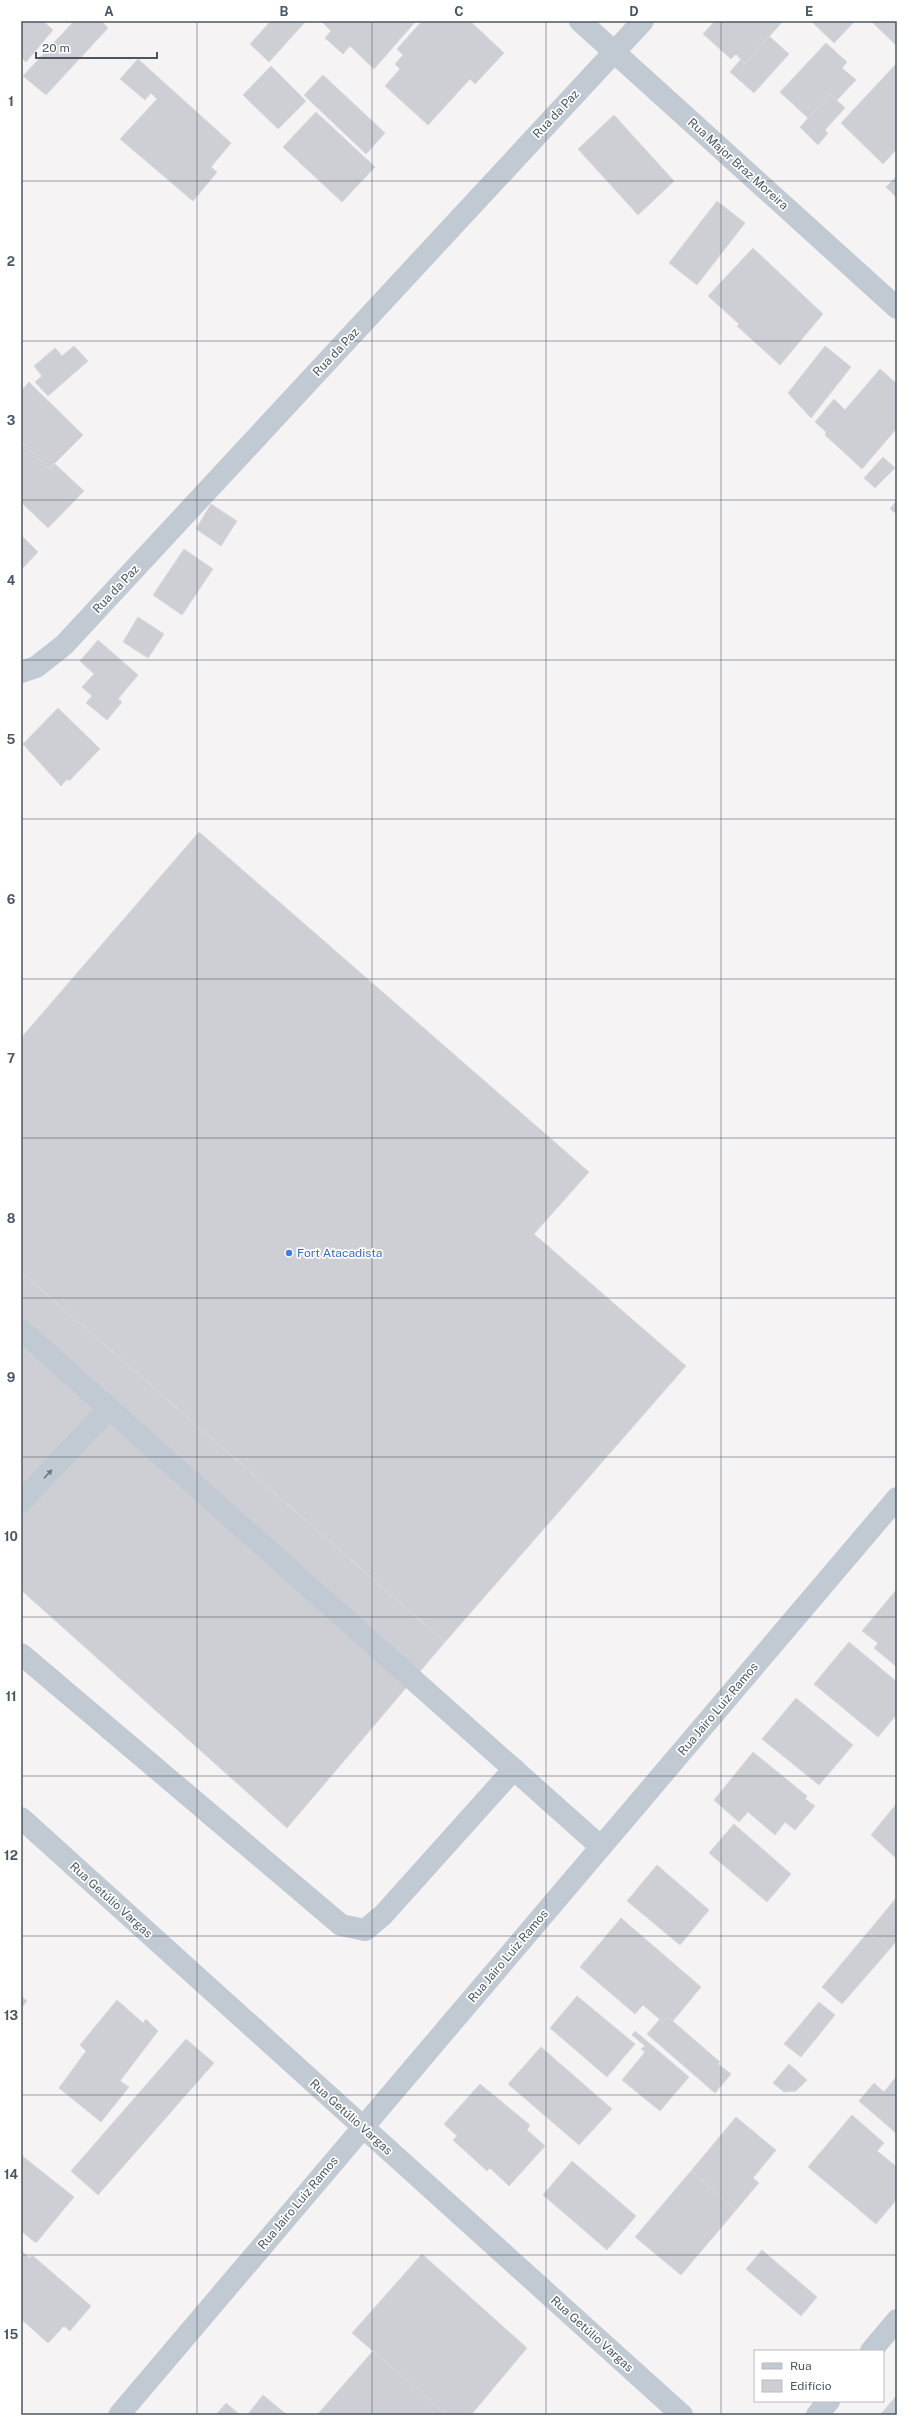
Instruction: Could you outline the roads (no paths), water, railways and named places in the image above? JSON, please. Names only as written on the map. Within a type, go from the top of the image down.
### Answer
[{"type":"street","name":"Rua Major Braz Moreira","points":[[580,21],[897,308]]},
{"type":"street","name":"Rua da Paz","points":[[21,672],[36,667],[64,645],[643,21]]},
{"type":"street","points":[[21,1330],[601,1847]]},
{"type":"street","points":[[21,1502],[109,1408]]},
{"type":"street","name":"Rua Jairo Luiz Ramos","points":[[119,2415],[897,1498]]},
{"type":"street","points":[[21,1654],[341,1926],[365,1930],[383,1915],[514,1770]]},
{"type":"street","name":"Rua Getúlio Vargas","points":[[21,1818],[682,2415]]},
{"type":"street","points":[[872,2350],[897,2320]]},
{"type":"street","points":[[817,2415],[828,2402]]},
{"type":"place","name":"Fort Atacadista","points":[[289,1253]]}]
